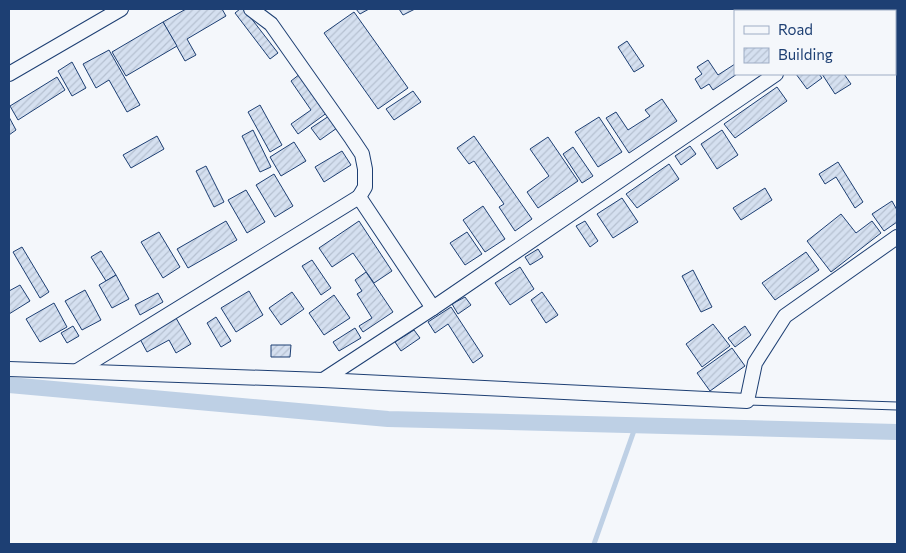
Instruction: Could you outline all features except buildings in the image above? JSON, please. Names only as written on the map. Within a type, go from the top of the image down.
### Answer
[{"type":"street","points":[[9,74],[121,9]]},
{"type":"street","points":[[77,371],[359,198],[366,187],[362,154],[270,24],[251,9]]},
{"type":"street","points":[[323,380],[433,308],[775,75]]},
{"type":"street","points":[[359,198],[433,308]]},
{"type":"street","points":[[9,369],[323,380],[747,401],[755,363],[785,316],[897,237]]},
{"type":"lane","points":[[747,401],[897,406]]},
{"type":"waterway","points":[[9,385],[388,419],[897,432]]},
{"type":"waterway","points":[[594,544],[636,425]]}]
